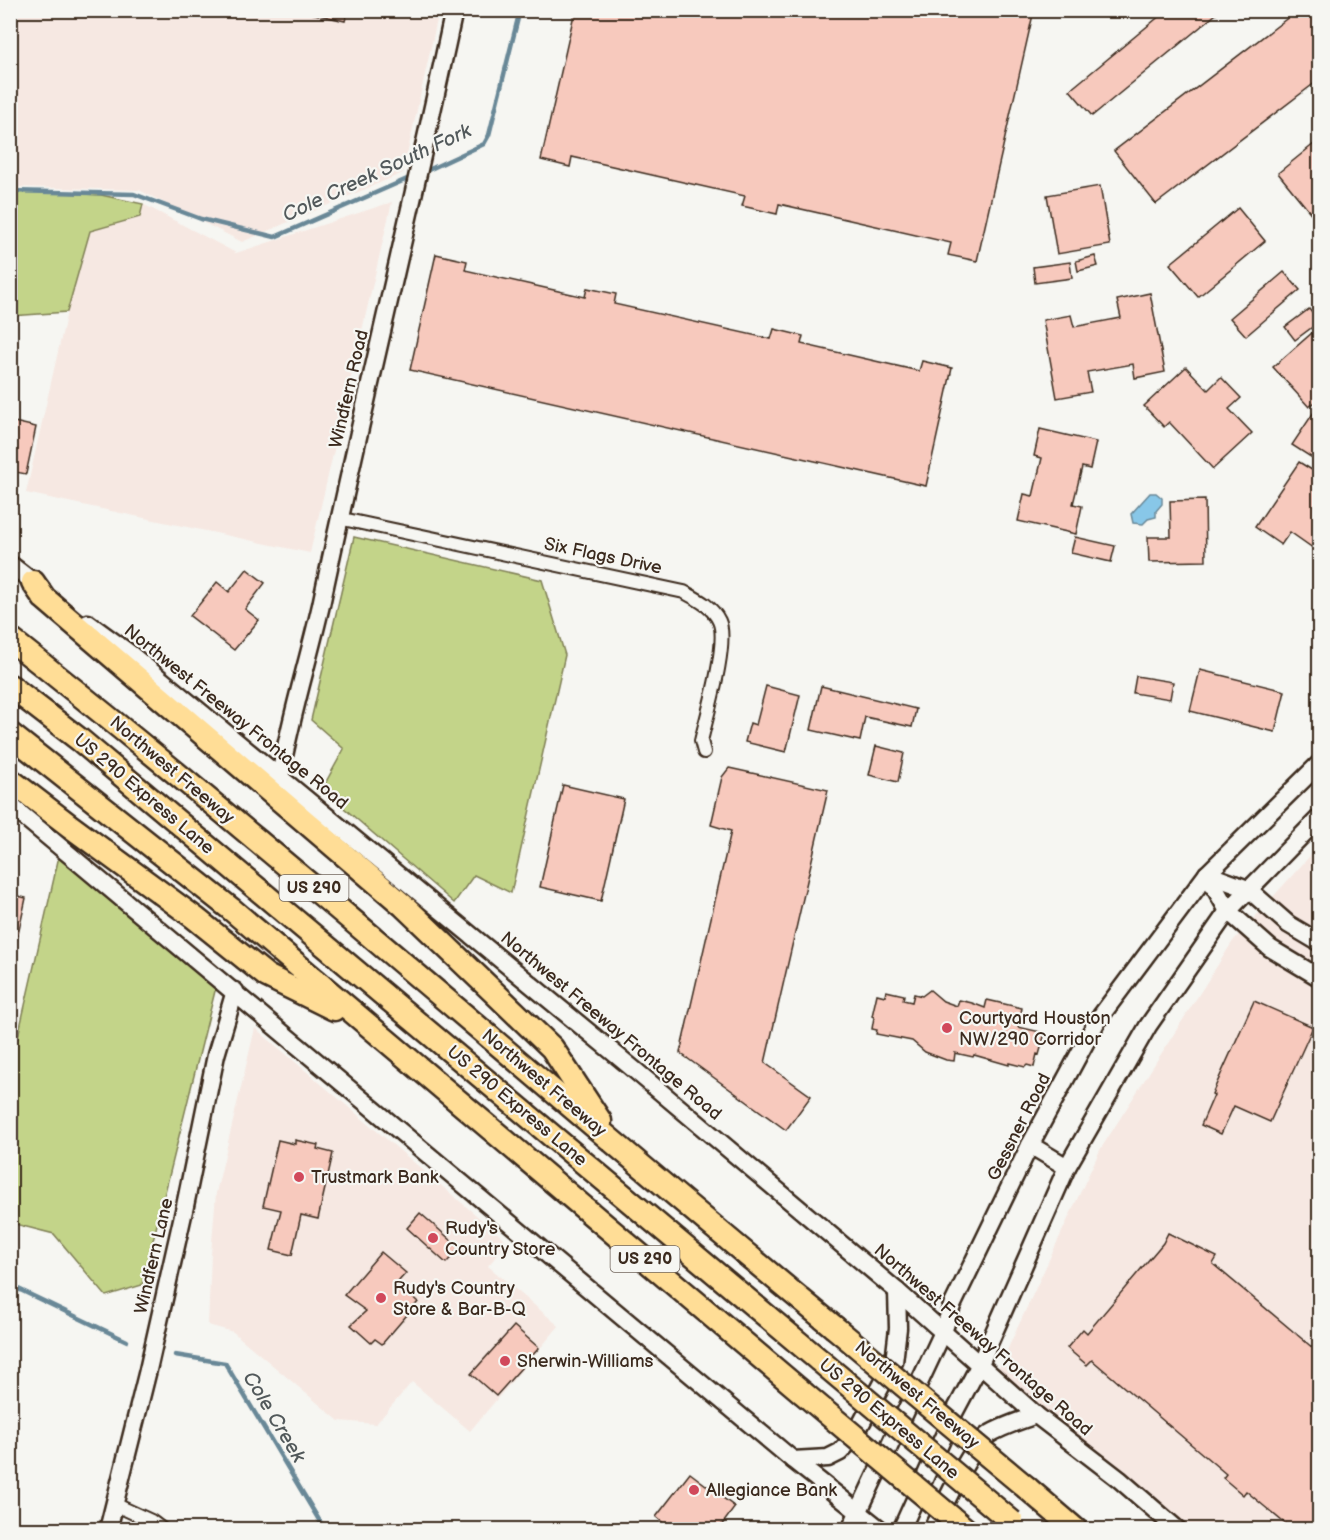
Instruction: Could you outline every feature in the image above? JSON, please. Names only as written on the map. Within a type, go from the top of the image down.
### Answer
[{"type":"highway","points":[[33,582],[44,598],[404,906],[544,1040],[552,1048],[614,1142]]},
{"type":"highway","name":"Northwest Freeway","points":[[10,639],[256,839],[686,1205],[1076,1530]]},
{"type":"highway","name":"US 290 Express Lane","points":[[10,686],[106,762],[1016,1526]]},
{"type":"highway","name":"US 290","points":[[10,734],[231,909],[966,1530]]},
{"type":"highway","points":[[10,780],[195,918],[267,976],[365,1024]]},
{"type":"main road","name":"Windfern Road","points":[[280,777],[284,751],[320,607],[338,518],[417,187],[454,10]]},
{"type":"main road","name":"Northwest Freeway Frontage Road","points":[[10,564],[129,653],[637,1072],[897,1291],[1036,1415],[1119,1479],[1178,1530]]},
{"type":"main road","name":"Gessner Road","points":[[850,1530],[943,1332],[952,1306],[1030,1145],[1096,1021],[1207,874],[1320,763]]},
{"type":"main road","points":[[10,805],[831,1492],[858,1510],[881,1530]]},
{"type":"main road","points":[[902,1530],[955,1411],[979,1366],[1067,1167],[1148,1026],[1228,911],[1320,817]]},
{"type":"main road","points":[[1207,874],[1248,889],[1288,924],[1320,943]]},
{"type":"main road","points":[[1207,874],[1228,911],[1270,948],[1320,978]]},
{"type":"main road","name":"Windfern Lane","points":[[108,1530],[148,1370],[216,1054],[235,991]]},
{"type":"main road","points":[[1030,1145],[1067,1167]]},
{"type":"main road","points":[[793,1460],[828,1458],[840,1452],[854,1437],[894,1362],[898,1328],[897,1291]]},
{"type":"main road","points":[[934,1530],[935,1523],[976,1448],[986,1437],[999,1429],[1036,1415]]},
{"type":"street","name":"Six Flags Drive","points":[[338,518],[684,592],[706,604],[720,622],[723,644],[701,741],[704,752]]},
{"type":"street","points":[[114,1504],[151,1521],[163,1530]]},
{"type":"shaded area","points":[[11,11],[439,11],[403,173],[242,242],[139,190],[11,187]]},
{"type":"shaded area","points":[[392,202],[310,553],[26,493],[67,312],[90,231],[140,217],[143,204],[236,253]]},
{"type":"shaded area","points":[[1319,846],[1319,1529],[1165,1529],[996,1374],[1100,1150],[1233,941]]},
{"type":"shaded area","points":[[255,1028],[508,1242],[488,1266],[559,1326],[470,1431],[412,1382],[376,1424],[339,1421],[233,1332],[208,1325],[216,1193]]},
{"type":"green space","points":[[10,190],[101,195],[143,204],[140,217],[90,231],[67,312],[11,316]]},
{"type":"green space","points":[[354,537],[542,580],[565,655],[511,893],[474,875],[454,903],[322,789],[344,749],[311,720]]},
{"type":"green space","points":[[59,856],[217,983],[142,1285],[106,1296],[54,1234],[11,1223],[11,1067]]},
{"type":"water","points":[[1150,493],[1156,493],[1162,498],[1162,504],[1156,511],[1156,517],[1148,519],[1143,524],[1133,523],[1131,514]]},
{"type":"building","points":[[298,10],[348,10],[345,21]]},
{"type":"building","points":[[575,10],[1034,10],[977,261],[948,255],[951,243],[779,204],[777,214],[742,206],[745,196],[572,157],[570,167],[541,160]]},
{"type":"building","points":[[1167,10],[1221,10],[1092,116],[1070,90]]},
{"type":"building","points":[[1298,10],[1320,10],[1320,79],[1156,204],[1114,151]]},
{"type":"building","points":[[1320,139],[1320,221],[1318,222],[1278,173]]},
{"type":"building","points":[[1100,186],[1110,245],[1057,254],[1047,195]]},
{"type":"building","points":[[1238,208],[1265,241],[1198,297],[1170,264]]},
{"type":"building","points":[[436,254],[467,261],[465,270],[585,297],[587,288],[616,294],[614,304],[771,339],[774,329],[803,336],[801,344],[919,371],[922,361],[952,368],[926,486],[410,370]]},
{"type":"building","points":[[1095,256],[1098,266],[1078,271],[1076,261]]},
{"type":"building","points":[[1070,262],[1072,278],[1035,283],[1033,267]]},
{"type":"building","points":[[1284,272],[1300,290],[1246,336],[1230,318]]},
{"type":"building","points":[[1150,293],[1165,372],[1135,378],[1133,364],[1087,372],[1091,392],[1057,398],[1043,320],[1071,315],[1074,327],[1121,318],[1117,300]]},
{"type":"building","points":[[1309,309],[1319,322],[1295,340],[1285,327]]},
{"type":"building","points":[[1320,326],[1320,398],[1309,407],[1273,367]]},
{"type":"building","points":[[1186,367],[1208,390],[1221,377],[1241,398],[1229,409],[1252,433],[1213,469],[1169,422],[1164,427],[1144,406]]},
{"type":"building","points":[[1314,412],[1320,416],[1320,463],[1292,445]]},
{"type":"building","points":[[10,421],[36,427],[26,474],[10,471]]},
{"type":"building","points":[[1040,429],[1096,442],[1090,469],[1082,467],[1073,504],[1082,506],[1076,534],[1018,521],[1024,494],[1033,496],[1042,458],[1034,456]]},
{"type":"building","points":[[1299,462],[1320,475],[1320,553],[1290,532],[1281,545],[1255,527]]},
{"type":"building","points":[[1205,500],[1206,561],[1149,562],[1148,537],[1171,537],[1170,501]]},
{"type":"building","points":[[1075,537],[1115,546],[1111,562],[1071,553]]},
{"type":"building","points":[[247,569],[265,583],[245,609],[259,620],[234,650],[190,616],[217,582],[229,592]]},
{"type":"building","points":[[1200,670],[1285,691],[1275,732],[1190,711]]},
{"type":"building","points":[[1136,676],[1173,682],[1170,699],[1133,693]]},
{"type":"building","points":[[766,686],[800,695],[786,752],[745,742],[750,723],[756,725]]},
{"type":"building","points":[[821,686],[916,709],[912,727],[865,717],[860,741],[811,730]]},
{"type":"building","points":[[876,746],[904,753],[898,782],[869,775]]},
{"type":"building","points":[[729,768],[828,790],[765,1063],[811,1096],[786,1130],[680,1053],[731,831],[711,825],[722,777]]},
{"type":"building","points":[[563,785],[624,799],[601,901],[540,887]]},
{"type":"building","points":[[10,894],[26,898],[16,944],[10,943]]},
{"type":"building","name":"Courtyard Houston NW/290 Corridor","points":[[930,990],[943,1001],[957,1006],[959,1000],[985,1008],[987,1000],[1022,1008],[1018,1027],[1045,1033],[1034,1067],[1009,1063],[1009,1065],[974,1055],[973,1057],[955,1053],[954,1061],[946,1060],[925,1052],[912,1041],[876,1034],[877,1030],[872,1029],[874,1017],[872,1016],[877,994],[885,996],[886,991],[904,995],[903,1000],[912,1002],[914,994],[922,996]]},
{"type":"building","points":[[1254,1001],[1313,1027],[1270,1122],[1234,1106],[1221,1134],[1201,1125],[1214,1095],[1212,1094]]},
{"type":"building","points":[[278,1140],[295,1144],[295,1140],[318,1145],[317,1149],[333,1153],[318,1219],[301,1215],[292,1255],[271,1250],[281,1210],[263,1206]]},
{"type":"building","name":"Rudy's Country Store","points":[[420,1213],[460,1248],[446,1263],[407,1228]]},
{"type":"building","points":[[1168,1233],[1217,1257],[1213,1264],[1320,1354],[1320,1530],[1286,1530],[1289,1527],[1246,1491],[1243,1495],[1223,1478],[1226,1474],[1092,1360],[1087,1365],[1067,1348],[1083,1329],[1087,1333],[1163,1243]]},
{"type":"building","name":"Rudy's Country Store & Bar-B-Q","points":[[381,1252],[406,1273],[397,1283],[418,1302],[382,1344],[375,1339],[371,1343],[351,1325],[366,1311],[344,1295]]},
{"type":"building","name":"Sherwin-Williams","points":[[514,1326],[539,1348],[496,1396],[471,1374]]},
{"type":"building","name":"Allegiance Bank","points":[[690,1473],[735,1507],[718,1530],[672,1530],[656,1517]]},
{"type":"waterway","name":"Cole Creek South Fork","points":[[424,172],[484,144],[489,135],[520,10]]},
{"type":"waterway","name":"Cole Creek South Fork","points":[[10,191],[134,194],[201,219],[275,237],[414,176]]},
{"type":"waterway","name":"Cole Creek","points":[[10,1285],[127,1341]]},
{"type":"waterway","name":"Cole Creek","points":[[175,1355],[225,1363],[325,1530]]},
{"type":"place","name":"Courtyard Houston NW/290 Corridor","points":[[947,1028]]},
{"type":"place","name":"Trustmark Bank","points":[[299,1177]]},
{"type":"place","name":"Rudy's Country Store","points":[[433,1238]]},
{"type":"place","name":"Rudy's Country Store & Bar-B-Q","points":[[381,1298]]},
{"type":"place","name":"Sherwin-Williams","points":[[505,1361]]},
{"type":"place","name":"Allegiance Bank","points":[[694,1490]]}]
